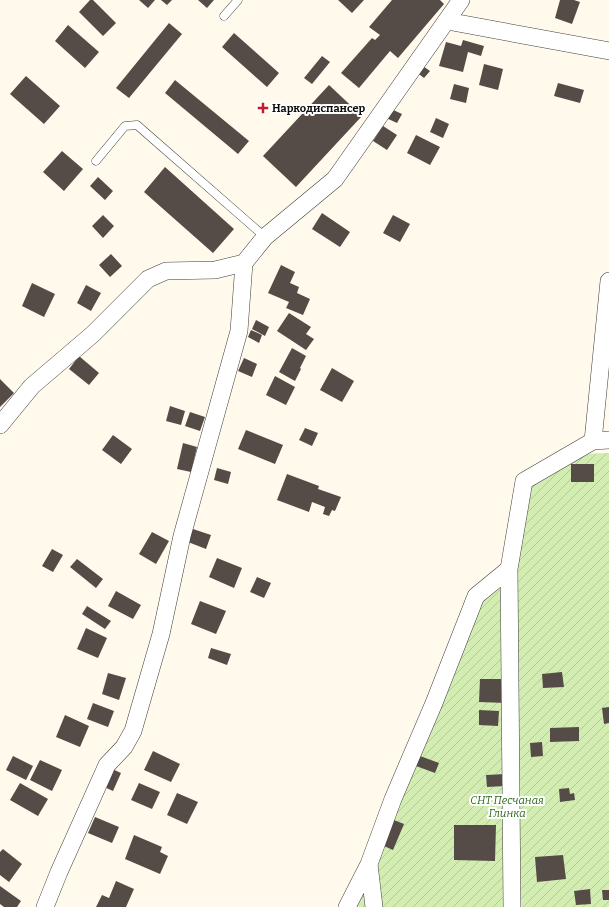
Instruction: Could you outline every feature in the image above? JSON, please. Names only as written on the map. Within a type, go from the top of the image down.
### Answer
[{"type":"street","points":[[45,907],[107,765],[124,747],[133,731],[162,634],[182,536],[239,331],[244,263],[265,237],[335,178],[461,0]]},
{"type":"street","points":[[447,21],[609,51]]},
{"type":"street","points":[[0,425],[32,386],[93,334],[148,279],[166,272],[215,270],[244,263]]},
{"type":"street","points":[[512,907],[509,569],[524,481],[601,440],[609,281]]},
{"type":"street","points":[[347,907],[369,864],[393,799],[434,703],[476,596],[509,569]]},
{"type":"street","points":[[369,864],[374,907]]},
{"type":"lane","points":[[224,16],[238,0]]},
{"type":"lane","points":[[96,161],[125,126],[137,125],[265,237]]},
{"type":"green space","name":"СНТ Песчаная Глинка","points":[[609,453],[609,907],[353,907],[481,597],[517,571],[530,484],[582,454]]},
{"type":"building","points":[[90,0],[93,0],[116,23],[103,36],[79,12]]},
{"type":"building","points":[[139,0],[155,0],[148,8]]},
{"type":"building","points":[[161,0],[172,0],[167,5]]},
{"type":"building","points":[[198,0],[214,0],[207,8]]},
{"type":"building","points":[[338,0],[364,0],[352,13]]},
{"type":"building","points":[[392,0],[440,0],[444,4],[398,58],[390,51],[359,88],[341,73],[372,38],[375,40],[380,35],[369,27]]},
{"type":"building","points":[[560,0],[574,0],[580,2],[572,24],[555,18]]},
{"type":"building","points":[[169,23],[182,34],[129,98],[116,88]]},
{"type":"building","points":[[68,25],[99,52],[85,68],[55,41]]},
{"type":"building","points":[[234,33],[279,73],[267,87],[222,47]]},
{"type":"building","points":[[463,40],[484,46],[481,56],[468,52],[463,72],[439,66],[446,42],[461,46]]},
{"type":"building","points":[[322,56],[330,62],[312,84],[304,78]]},
{"type":"building","points":[[420,64],[430,71],[424,78],[415,71]]},
{"type":"building","points":[[484,64],[503,69],[498,90],[479,85]]},
{"type":"building","points":[[26,76],[60,106],[44,124],[10,94]]},
{"type":"building","points":[[175,80],[249,141],[238,154],[165,93]]},
{"type":"building","points":[[558,83],[584,90],[580,103],[554,96]]},
{"type":"building","points":[[454,84],[469,88],[466,103],[450,99]]},
{"type":"building","points":[[329,85],[362,116],[296,187],[263,156]]},
{"type":"building","points":[[389,108],[402,114],[397,123],[384,117]]},
{"type":"building","points":[[436,118],[449,124],[443,138],[430,132]]},
{"type":"building","points":[[383,126],[397,135],[387,150],[373,141]]},
{"type":"building","points":[[416,135],[440,147],[430,165],[407,153]]},
{"type":"building","points":[[62,151],[83,169],[64,191],[43,172]]},
{"type":"building","points":[[165,167],[234,229],[213,253],[144,192]]},
{"type":"building","points":[[98,177],[113,191],[105,200],[90,186]]},
{"type":"building","points":[[322,213],[350,232],[340,247],[312,229]]},
{"type":"building","points":[[103,215],[114,226],[103,238],[92,226]]},
{"type":"building","points":[[393,215],[410,224],[400,242],[383,233]]},
{"type":"building","points":[[111,254],[122,266],[110,277],[99,265]]},
{"type":"building","points":[[281,265],[295,272],[290,283],[299,287],[297,293],[310,299],[303,315],[286,308],[289,302],[268,293]]},
{"type":"building","points":[[32,283],[55,294],[44,317],[22,306]]},
{"type":"building","points":[[86,285],[101,293],[91,311],[77,303]]},
{"type":"building","points":[[289,313],[311,327],[306,334],[314,339],[306,350],[277,331]]},
{"type":"building","points":[[256,320],[269,327],[265,336],[252,329]]},
{"type":"building","points":[[251,330],[262,335],[259,343],[248,337]]},
{"type":"building","points":[[292,348],[306,356],[295,381],[279,372]]},
{"type":"building","points":[[79,356],[99,373],[89,385],[69,369]]},
{"type":"building","points":[[244,358],[257,364],[252,377],[238,371]]},
{"type":"building","points":[[332,368],[354,381],[342,402],[320,390]]},
{"type":"building","points":[[275,376],[295,387],[286,405],[266,395]]},
{"type":"building","points":[[0,379],[14,393],[0,407]]},
{"type":"building","points":[[170,406],[185,411],[181,425],[166,421]]},
{"type":"building","points":[[190,412],[205,417],[200,431],[185,426]]},
{"type":"building","points":[[305,428],[318,433],[312,446],[299,440]]},
{"type":"building","points":[[246,430],[283,445],[275,464],[238,449]]},
{"type":"building","points":[[113,435],[132,449],[121,464],[102,450]]},
{"type":"building","points":[[183,443],[197,447],[191,472],[177,469]]},
{"type":"building","points":[[571,464],[594,464],[594,482],[571,482]]},
{"type":"building","points":[[217,468],[231,472],[228,484],[214,480]]},
{"type":"building","points":[[287,474],[319,486],[318,489],[341,497],[335,511],[332,510],[329,516],[323,514],[325,507],[312,502],[309,512],[277,500]]},
{"type":"building","points":[[193,529],[211,535],[206,549],[188,542]]},
{"type":"building","points":[[152,532],[169,541],[156,564],[139,554]]},
{"type":"building","points":[[52,549],[63,555],[53,572],[42,566]]},
{"type":"building","points":[[217,558],[242,568],[234,588],[209,577]]},
{"type":"building","points":[[77,559],[103,579],[96,588],[70,567]]},
{"type":"building","points":[[257,577],[271,583],[264,598],[250,592]]},
{"type":"building","points":[[116,591],[141,605],[133,619],[108,606]]},
{"type":"building","points":[[200,601],[226,611],[216,634],[191,624]]},
{"type":"building","points":[[87,606],[111,621],[105,629],[82,614]]},
{"type":"building","points":[[86,628],[107,638],[98,658],[77,649]]},
{"type":"building","points":[[211,648],[231,654],[227,665],[208,658]]},
{"type":"building","points":[[562,672],[564,687],[543,688],[542,674]]},
{"type":"building","points":[[108,673],[126,678],[119,700],[102,694]]},
{"type":"building","points":[[480,679],[504,679],[507,703],[479,702]]},
{"type":"building","points":[[93,703],[114,711],[108,727],[87,719]]},
{"type":"building","points":[[609,707],[609,723],[604,724],[602,708]]},
{"type":"building","points":[[479,710],[499,711],[498,726],[479,725]]},
{"type":"building","points":[[65,715],[89,726],[80,747],[56,737]]},
{"type":"building","points":[[579,727],[579,741],[550,742],[550,728]]},
{"type":"building","points":[[542,742],[543,756],[531,757],[530,743]]},
{"type":"building","points":[[153,751],[180,764],[171,782],[144,770]]},
{"type":"building","points":[[13,756],[33,766],[26,780],[6,770]]},
{"type":"building","points":[[420,756],[439,763],[435,773],[416,766]]},
{"type":"building","points":[[40,760],[62,770],[52,791],[30,780]]},
{"type":"building","points":[[110,768],[121,773],[113,791],[102,786]]},
{"type":"building","points":[[506,774],[506,786],[487,787],[486,775]]},
{"type":"building","points":[[20,783],[48,799],[38,816],[10,800]]},
{"type":"building","points":[[139,783],[160,792],[152,809],[131,800]]},
{"type":"building","points":[[569,788],[570,794],[574,793],[575,800],[560,802],[559,789]]},
{"type":"building","points":[[177,793],[198,802],[187,824],[167,815]]},
{"type":"building","points":[[95,817],[119,827],[112,843],[88,833]]},
{"type":"building","points":[[394,820],[404,824],[393,850],[384,846]]},
{"type":"building","points":[[454,825],[496,825],[495,861],[454,860]]},
{"type":"building","points":[[134,835],[162,847],[160,852],[168,856],[160,874],[125,859]]},
{"type":"building","points":[[3,849],[22,864],[9,882],[0,875],[0,852]]},
{"type":"building","points":[[563,855],[566,879],[537,882],[535,857]]},
{"type":"building","points":[[116,881],[134,889],[126,907],[96,907],[102,895],[109,898]]},
{"type":"building","points":[[0,886],[21,901],[17,907],[4,907],[0,904]]},
{"type":"building","points":[[590,889],[591,904],[576,905],[574,891]]},
{"type":"building","points":[[602,890],[609,890],[609,900],[603,900]]},
{"type":"place","name":"Наркодиспансер","points":[[263,108]]}]
